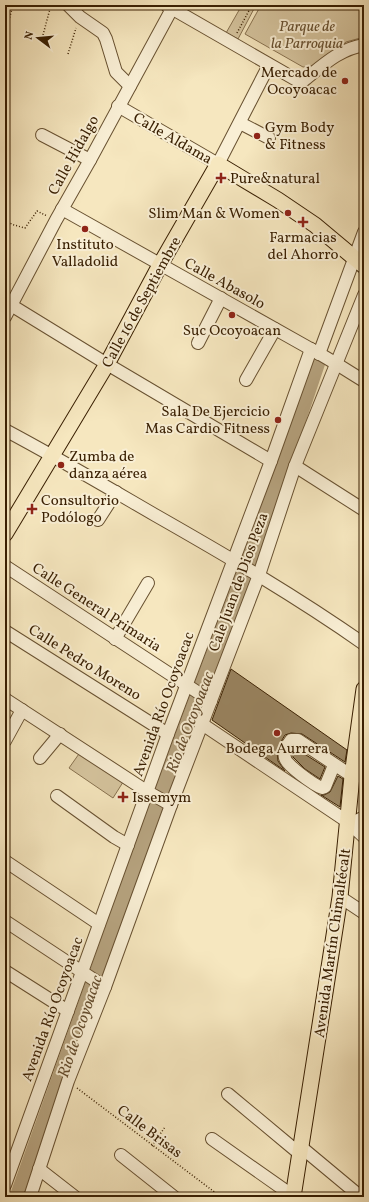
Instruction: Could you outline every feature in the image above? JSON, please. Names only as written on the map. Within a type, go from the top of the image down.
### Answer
[{"type":"main road","name":"Calle Aldama","points":[[218,164],[278,200],[315,225],[359,262]]},
{"type":"main road","name":"Calle 16 de Septiembre","points":[[5,534],[107,364],[160,265],[218,164]]},
{"type":"main road","name":"Avenida Martín Chimaltécalt","points":[[293,1196],[340,896],[352,776],[364,688]]},
{"type":"street","points":[[68,5],[106,38],[116,72],[130,86]]},
{"type":"street","points":[[171,6],[232,44],[302,82],[331,58],[344,50],[364,45]]},
{"type":"street","name":"Calle Hidalgo","points":[[5,317],[8,304],[90,160],[171,6]]},
{"type":"street","name":"Calle 16 de Septiembre","points":[[218,164],[269,65]]},
{"type":"street","name":"Calle Aldama","points":[[118,106],[218,164]]},
{"type":"street","points":[[240,123],[269,138]]},
{"type":"street","points":[[42,135],[90,160]]},
{"type":"street","name":"Calle Abasolo","points":[[62,209],[315,351],[336,365]]},
{"type":"street","name":"Avenida Río Ocoyoacac","points":[[5,1185],[68,1011],[84,974],[99,924],[128,845],[150,793],[168,734],[190,687],[271,461],[315,351],[359,262],[364,232]]},
{"type":"street","name":"Cale Juan de Dios Peza","points":[[30,1197],[68,1081],[169,804],[202,724],[209,700],[257,574],[295,466],[364,295]]},
{"type":"street","points":[[198,343],[221,298]]},
{"type":"street","points":[[8,304],[271,461]]},
{"type":"street","points":[[246,380],[275,329]]},
{"type":"street","points":[[336,365],[364,381]]},
{"type":"street","points":[[5,430],[53,455],[236,561],[336,624],[364,644]]},
{"type":"street","points":[[295,466],[364,510]]},
{"type":"street","points":[[98,520],[116,492]]},
{"type":"street","name":"Calle General Primaria","points":[[5,566],[209,700]]},
{"type":"street","points":[[114,639],[148,583]]},
{"type":"street","name":"Calle Pedro Moreno","points":[[5,631],[168,734]]},
{"type":"street","points":[[5,699],[169,804]]},
{"type":"street","points":[[5,741],[22,710]]},
{"type":"street","points":[[202,724],[348,822],[364,837]]},
{"type":"street","points":[[40,758],[60,734]]},
{"type":"street","points":[[334,765],[352,776]]},
{"type":"street","points":[[58,796],[114,837],[128,845]]},
{"type":"street","points":[[348,822],[354,822],[364,817]]},
{"type":"street","points":[[5,861],[99,924]]},
{"type":"street","points":[[340,896],[364,913]]},
{"type":"street","points":[[5,922],[103,986]]},
{"type":"street","points":[[5,971],[68,1011]]},
{"type":"street","points":[[228,1094],[361,1197]]},
{"type":"street","points":[[212,1139],[293,1196]]},
{"type":"street","points":[[121,1155],[174,1197]]},
{"type":"street","points":[[39,1169],[75,1197]]},
{"type":"path","points":[[5,35],[13,5]]},
{"type":"path","points":[[43,35],[51,5]]},
{"type":"path","points":[[232,44],[252,5]]},
{"type":"path","points":[[68,54],[80,17]]},
{"type":"path","points":[[5,221],[25,228],[31,218],[38,211],[56,220]]},
{"type":"path","name":"Calle Brisas","points":[[68,1081],[221,1197]]},
{"type":"path","points":[[152,1146],[165,1127]]},
{"type":"green space","points":[[242,5],[256,5],[238,39],[226,33]]},
{"type":"green space","name":"Parque de la Parroquia","points":[[261,5],[361,5],[364,7],[364,37],[346,42],[318,65],[303,67],[245,34]]},
{"type":"green space","points":[[81,751],[125,779],[113,798],[69,768]]},
{"type":"building","points":[[231,669],[347,750],[345,762],[302,734],[291,733],[285,735],[277,752],[278,761],[285,771],[212,720]]},
{"type":"building","points":[[295,748],[325,767],[320,779],[305,769],[293,757],[292,752]]},
{"type":"building","points":[[338,776],[343,779],[340,807],[321,795],[330,792]]},
{"type":"waterway","name":"Rio de Ocoyoacac","points":[[18,1197],[156,809],[252,554],[318,359]]},
{"type":"place","name":"Mercado de Ocoyoacac","points":[[345,81]]},
{"type":"place","name":"Gym Body & Fitness","points":[[257,136]]},
{"type":"place","name":"Pure&natural","points":[[221,178]]},
{"type":"place","name":"Slim Man & Women","points":[[288,213]]},
{"type":"place","name":"Farmacias del Ahorro","points":[[303,222]]},
{"type":"place","name":"Instituto Valladolid","points":[[85,229]]},
{"type":"place","name":"Suc Ocoyoacan","points":[[232,315]]},
{"type":"place","name":"Sala De Ejercicio Mas Cardio Fitness","points":[[278,420]]},
{"type":"place","name":"Zumba de danza aérea","points":[[61,465]]},
{"type":"place","name":"Consultorio Podólogo","points":[[32,509]]},
{"type":"place","name":"Bodega Aurrera","points":[[277,733]]},
{"type":"place","name":"Issemym","points":[[123,797]]}]
